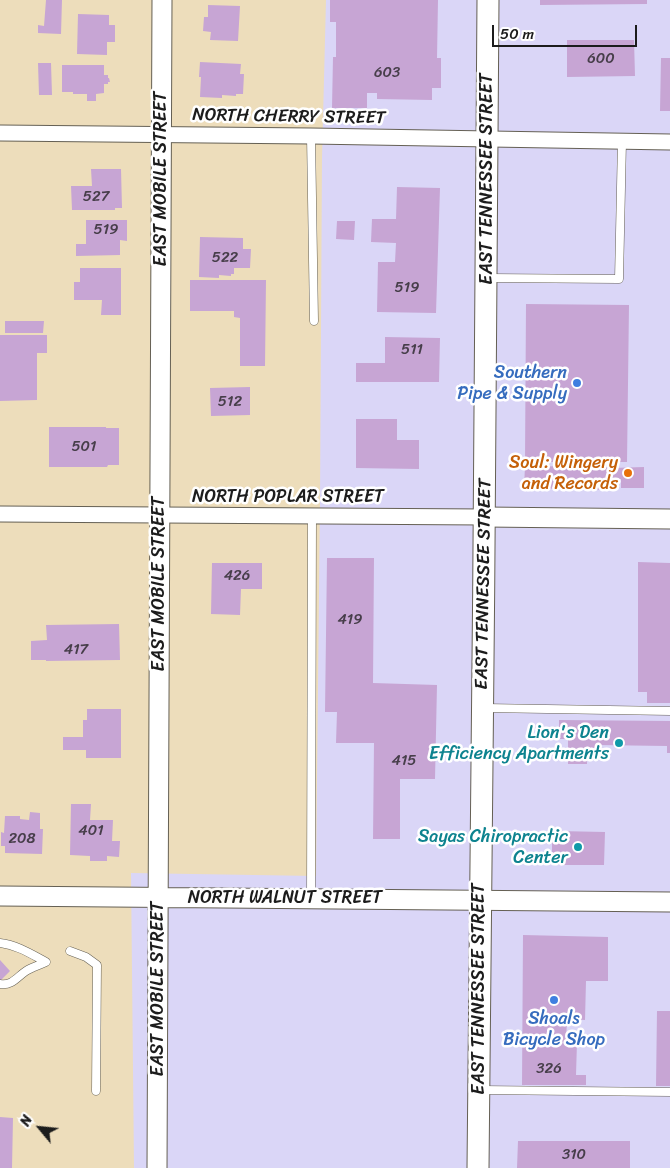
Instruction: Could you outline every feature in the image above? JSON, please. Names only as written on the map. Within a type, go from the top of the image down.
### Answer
[{"type":"main road","name":"EAST TENNESSEE STREET","points":[[478,1168],[488,0]]},
{"type":"street","name":"EAST MOBILE STREET","points":[[157,1168],[162,0]]},
{"type":"street","name":"NORTH CHERRY STREET","points":[[0,133],[670,142]]},
{"type":"street","name":"NORTH POPLAR STREET","points":[[0,514],[485,517]]},
{"type":"street","points":[[485,517],[670,519]]},
{"type":"street","name":"NORTH WALNUT STREET","points":[[0,896],[670,902]]},
{"type":"lane","points":[[312,136],[314,321]]},
{"type":"lane","points":[[486,278],[619,279],[622,141]]},
{"type":"lane","points":[[311,898],[312,516]]},
{"type":"lane","points":[[483,708],[670,711]]},
{"type":"lane","points":[[0,943],[25,950],[46,962],[26,971],[11,983],[0,984]]},
{"type":"lane","points":[[70,951],[86,957],[97,965],[96,1091]]},
{"type":"lane","points":[[479,1090],[670,1092]]},
{"type":"shaded area","points":[[326,0],[670,0],[670,1168],[134,1168],[131,873],[316,876],[322,158]]},
{"type":"building","points":[[46,0],[62,0],[61,34],[38,33],[38,25],[44,26]]},
{"type":"building","points":[[330,0],[438,0],[437,58],[441,58],[441,88],[432,88],[432,100],[377,99],[377,93],[367,93],[367,108],[332,108],[333,57],[336,57],[336,22],[330,22]]},
{"type":"building","points":[[540,0],[647,0],[647,4],[540,5]]},
{"type":"building","points":[[208,5],[240,6],[238,41],[210,40],[211,32],[203,31],[204,17],[208,17]]},
{"type":"building","points":[[78,14],[109,15],[109,25],[115,25],[115,42],[107,42],[107,55],[77,54]]},
{"type":"building","points":[[567,40],[634,40],[635,76],[567,77]]},
{"type":"building","points":[[661,58],[670,58],[670,111],[660,111]]},
{"type":"building","points":[[200,62],[241,64],[240,74],[244,74],[243,94],[236,94],[236,96],[222,95],[222,98],[200,97]]},
{"type":"building","points":[[38,63],[51,63],[52,95],[39,95]]},
{"type":"building","points":[[62,65],[104,65],[104,75],[108,75],[110,82],[104,84],[104,93],[96,94],[96,101],[87,101],[87,94],[62,92]]},
{"type":"building","points":[[91,169],[121,169],[122,208],[115,208],[115,210],[72,210],[71,186],[92,186]]},
{"type":"building","points":[[397,187],[440,188],[436,313],[377,312],[378,262],[395,262],[396,243],[371,242],[372,219],[396,219]]},
{"type":"building","points":[[86,220],[127,220],[127,241],[120,240],[120,255],[76,256],[76,244],[86,244]]},
{"type":"building","points":[[337,221],[355,221],[354,240],[336,239]]},
{"type":"building","points":[[200,237],[243,238],[243,249],[251,249],[250,268],[234,268],[234,274],[231,274],[231,276],[219,275],[219,278],[199,277]]},
{"type":"building","points":[[80,268],[121,268],[121,315],[101,315],[102,300],[74,300],[74,282],[80,282]]},
{"type":"building","points":[[190,280],[266,280],[265,366],[240,366],[240,318],[234,317],[234,311],[190,311]]},
{"type":"building","name":"Southern Pipe & Supply","points":[[526,304],[629,305],[627,462],[525,462]]},
{"type":"building","points":[[5,321],[44,321],[43,333],[5,333]]},
{"type":"building","points":[[0,335],[47,335],[47,353],[37,353],[37,400],[0,401]]},
{"type":"building","points":[[385,337],[440,338],[439,382],[356,382],[356,363],[385,363]]},
{"type":"building","points":[[250,387],[250,415],[211,416],[210,388]]},
{"type":"building","points":[[356,419],[397,419],[397,440],[419,440],[419,469],[356,468]]},
{"type":"building","points":[[49,427],[119,428],[119,465],[108,465],[107,467],[49,467]]},
{"type":"building","points":[[525,466],[608,467],[607,490],[524,488]]},
{"type":"building","name":"Soul: Wingery and Records","points":[[644,467],[644,488],[621,488],[621,479],[612,480],[613,468]]},
{"type":"building","points":[[327,558],[374,558],[373,683],[437,685],[435,779],[400,779],[400,839],[373,839],[374,743],[336,743],[337,712],[325,712]]},
{"type":"building","points":[[638,562],[670,563],[670,703],[647,703],[647,692],[638,692]]},
{"type":"building","points":[[212,563],[262,563],[262,589],[241,589],[240,615],[211,614]]},
{"type":"building","points":[[119,624],[120,660],[31,660],[31,641],[47,640],[46,625]]},
{"type":"building","points":[[87,709],[121,709],[121,758],[86,758],[86,750],[63,750],[63,737],[83,737],[83,720],[87,720]]},
{"type":"building","name":"Lion's Den Efficiency Apartments","points":[[559,720],[670,721],[670,753],[667,753],[667,746],[597,745],[597,755],[587,755],[587,764],[568,764],[568,739],[559,739]]},
{"type":"building","points":[[71,804],[91,804],[90,820],[113,820],[112,841],[120,841],[119,857],[107,856],[107,861],[90,861],[90,856],[70,855]]},
{"type":"building","points":[[30,812],[40,813],[40,829],[43,829],[42,854],[5,853],[5,846],[1,846],[1,832],[4,833],[5,816],[20,816],[20,819],[29,820]]},
{"type":"building","name":"Sayas Chiropractic Center","points":[[557,831],[605,832],[604,865],[556,865],[556,853],[552,853],[552,841],[556,841]]},
{"type":"building","points":[[523,935],[608,937],[608,981],[586,981],[585,1020],[567,1019],[566,1042],[577,1042],[576,1075],[586,1075],[586,1085],[522,1085]]},
{"type":"building","points":[[0,960],[10,971],[0,981]]},
{"type":"building","points":[[657,1011],[670,1011],[670,1086],[656,1086]]},
{"type":"building","points":[[0,1117],[13,1118],[12,1168],[0,1168]]},
{"type":"building","points":[[518,1141],[630,1141],[630,1168],[517,1168]]},
{"type":"place","name":"Southern Pipe & Supply","points":[[577,383]]},
{"type":"place","name":"Soul: Wingery and Records","points":[[628,473]]},
{"type":"place","name":"Lion's Den Efficiency Apartments","points":[[619,743]]},
{"type":"place","name":"Sayas Chiropractic Center","points":[[578,847]]},
{"type":"place","name":"Shoals Bicycle Shop","points":[[554,1000]]}]
